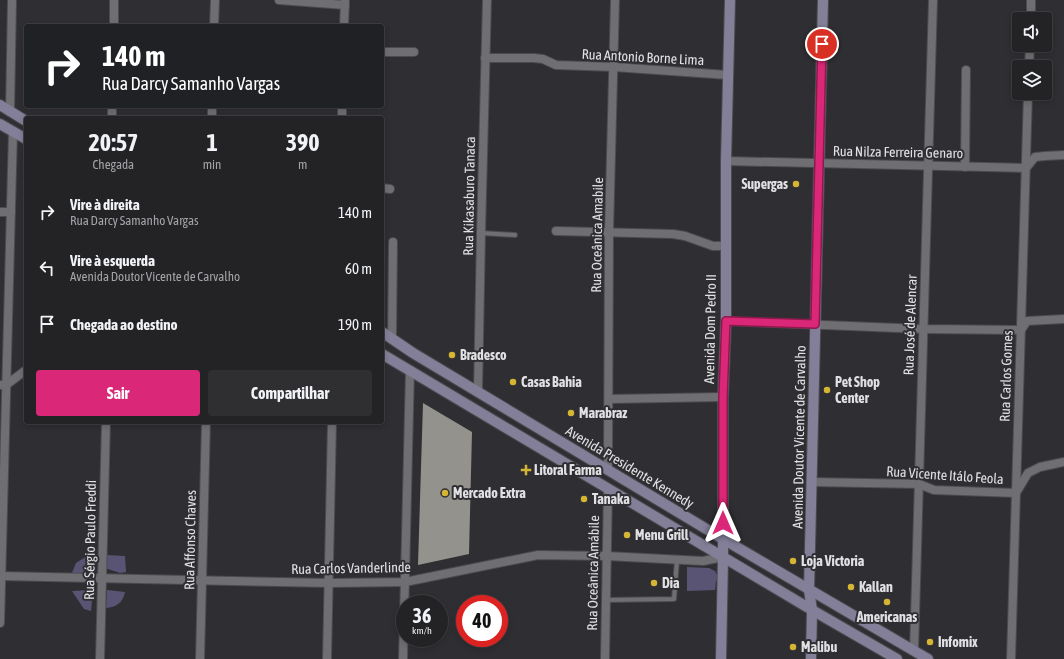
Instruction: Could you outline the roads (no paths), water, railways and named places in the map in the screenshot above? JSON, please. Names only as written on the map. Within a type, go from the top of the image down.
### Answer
[{"type":"street","points":[[10,112],[12,0]]},
{"type":"street","points":[[114,0],[114,24]]},
{"type":"street","points":[[214,24],[215,0]]},
{"type":"street","points":[[278,0],[345,3],[344,24]]},
{"type":"street","name":"Rua Kikasaburo Tanaca","points":[[478,392],[487,0]]},
{"type":"street","name":"Rua Oceânica Amabile","points":[[608,470],[609,232],[615,0]]},
{"type":"street","name":"Avenida Dom Pedro II","points":[[721,659],[723,557],[723,397],[726,321],[726,161],[730,0]]},
{"type":"street","name":"Avenida Doutor Vicente de Carvalho","points":[[811,659],[812,610],[809,590],[822,0]]},
{"type":"street","name":"Rua José de Alencar","points":[[914,651],[933,0]]},
{"type":"street","points":[[1030,12],[1031,0]]},
{"type":"street","points":[[384,52],[414,52]]},
{"type":"street","name":"Rua Antonio Borne Lima","points":[[485,58],[534,58],[543,59],[556,65],[614,67],[728,75]]},
{"type":"street","points":[[965,167],[966,70]]},
{"type":"street","name":"Rua Carlos Gomes","points":[[1010,659],[1028,100]]},
{"type":"street","points":[[0,106],[24,120]]},
{"type":"street","points":[[0,124],[24,138]]},
{"type":"street","points":[[0,623],[3,385],[13,131]]},
{"type":"street","points":[[1026,168],[1035,158],[1064,155]]},
{"type":"street","name":"Rua Nilza Ferreira Genaro","points":[[726,161],[1026,168]]},
{"type":"street","points":[[0,212],[11,212]]},
{"type":"street","points":[[556,231],[685,236],[713,246],[726,246]]},
{"type":"street","points":[[392,339],[393,242]]},
{"type":"street","points":[[726,321],[923,329],[1021,330],[1028,321],[1064,319]]},
{"type":"street","name":"Avenida Presidente Kennedy","points":[[384,333],[478,392],[723,539],[928,659]]},
{"type":"street","name":"Avenida Presidente Kennedy","points":[[384,355],[897,659]]},
{"type":"street","points":[[403,659],[410,370]]},
{"type":"street","points":[[3,385],[24,371]]},
{"type":"street","points":[[609,399],[723,397]]},
{"type":"street","name":"Rua Sérgio Paulo Freddi","points":[[100,659],[106,424]]},
{"type":"street","name":"Rua Affonso Chaves","points":[[200,659],[206,424]]},
{"type":"street","points":[[327,659],[330,583],[332,424]]},
{"type":"street","name":"Rua Vicente Itálo Feola","points":[[812,482],[919,484],[934,490],[1016,493],[1028,473],[1040,467],[1064,462]]},
{"type":"street","name":"Rua Oceânica Amábile","points":[[605,659],[608,488]]},
{"type":"street","name":"Rua Carlos Vanderlinde","points":[[1,576],[330,583],[405,582],[538,554],[703,561],[723,557]]},
{"type":"lane","points":[[481,233],[515,235]]},
{"type":"lane","points":[[606,600],[674,599],[677,560]]},
{"type":"place","name":"Supergas","points":[[796,184]]},
{"type":"place","name":"Bradesco","points":[[452,355]]},
{"type":"place","name":"Casas Bahia","points":[[513,382]]},
{"type":"place","name":"Pet Shop Center","points":[[827,390]]},
{"type":"place","name":"Marabraz","points":[[571,413]]},
{"type":"place","name":"Litoral Farma","points":[[526,470]]},
{"type":"place","name":"Mercado Extra","points":[[445,493]]},
{"type":"place","name":"Tanaka","points":[[584,499]]},
{"type":"place","name":"Menu Grill","points":[[627,535]]},
{"type":"place","name":"Loja Victoria","points":[[793,561]]},
{"type":"place","name":"Dia","points":[[654,583]]},
{"type":"place","name":"Kallan","points":[[851,587]]},
{"type":"place","name":"Americanas","points":[[887,602]]},
{"type":"place","name":"Infomix","points":[[930,642]]},
{"type":"place","name":"Malibu","points":[[793,647]]}]
